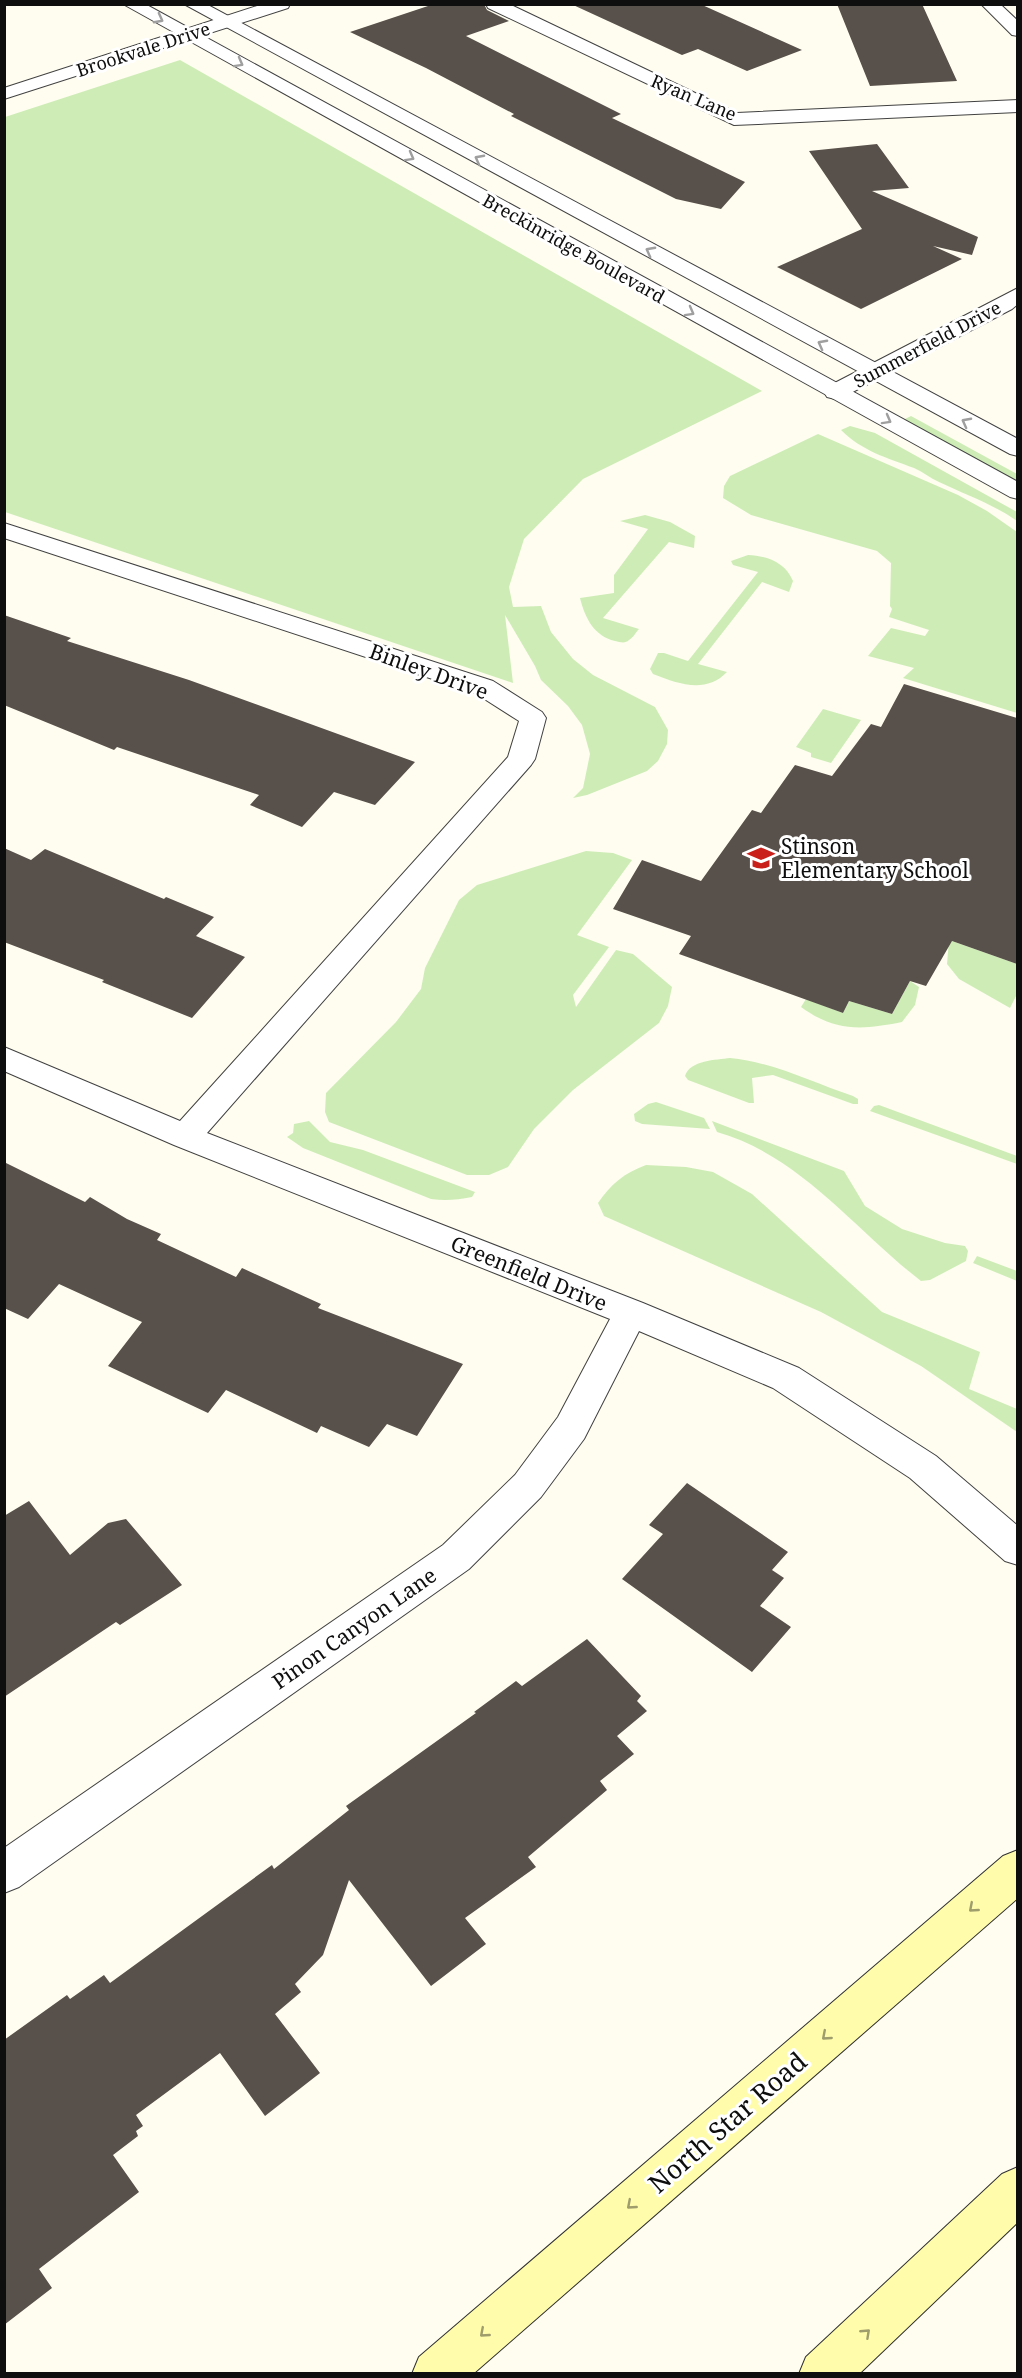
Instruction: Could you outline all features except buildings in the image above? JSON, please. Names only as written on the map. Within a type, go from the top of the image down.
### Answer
[{"type":"main road","name":"North Star Road","points":[[436,2373],[1017,1870]]},
{"type":"main road","points":[[823,2373],[1017,2190]]},
{"type":"street","name":"Breckinridge Boulevard","points":[[131,4],[1017,492]]},
{"type":"street","name":"Breckinridge Boulevard","points":[[192,4],[1017,449]]},
{"type":"street","name":"Brookvale Drive","points":[[4,94],[282,4]]},
{"type":"street","name":"Ryan Lane","points":[[494,4],[734,119],[1017,106]]},
{"type":"street","points":[[989,4],[1017,31]]},
{"type":"street","name":"Summerfield Drive","points":[[835,392],[1004,304],[1017,294]]},
{"type":"street","name":"Binley Drive","points":[[4,530],[484,687],[532,718],[522,759],[185,1137]]},
{"type":"street","name":"Greenfield Drive","points":[[4,1058],[185,1137],[631,1313],[786,1378],[923,1467],[1017,1549]]},
{"type":"street","name":"Pinon Canyon Lane","points":[[4,1873],[456,1557],[528,1485],[571,1428],[631,1313]]},
{"type":"green space","points":[[180,60],[762,391],[583,479],[524,539],[509,587],[513,607],[541,606],[551,632],[573,659],[593,675],[655,707],[668,730],[667,744],[658,761],[647,771],[587,795],[573,798],[583,788],[590,754],[582,725],[568,706],[541,680],[505,615],[513,683],[5,512],[5,117]]},
{"type":"green space","points":[[911,416],[1017,474],[1017,482],[903,420]]},
{"type":"green space","points":[[850,426],[875,433],[1017,512],[1017,521],[914,468],[866,449],[841,430]]},
{"type":"green space","points":[[818,434],[958,495],[987,511],[1017,532],[1017,713],[903,678],[914,668],[868,656],[891,628],[925,636],[929,630],[889,617],[892,609],[890,606],[891,563],[877,551],[751,515],[723,498],[724,486],[730,476]]},
{"type":"green space","points":[[645,515],[670,522],[695,536],[694,548],[669,542],[603,618],[639,629],[627,641],[615,641],[601,635],[596,630],[580,598],[614,593],[614,575],[648,529],[620,521]]},
{"type":"green space","points":[[748,555],[775,561],[790,574],[793,581],[789,592],[762,582],[698,664],[727,672],[719,679],[701,685],[682,684],[653,674],[650,669],[658,653],[688,661],[758,572],[733,565],[731,561]]},
{"type":"green space","points":[[823,709],[861,720],[831,763],[811,757],[811,753],[796,747]]},
{"type":"green space","points":[[586,851],[613,853],[632,860],[577,935],[609,947],[573,995],[576,1007],[616,950],[633,954],[672,987],[668,1006],[659,1023],[573,1090],[534,1129],[508,1167],[489,1175],[467,1175],[329,1122],[325,1112],[326,1093],[396,1022],[421,989],[425,968],[459,900],[477,885]]},
{"type":"green space","points":[[949,940],[1017,964],[1017,994],[1010,1008],[959,979],[947,964]]},
{"type":"green space","points":[[910,981],[919,987],[915,1005],[902,1022],[874,1027],[849,1027],[825,1021],[801,1007],[806,999],[843,1013],[849,1001],[892,1014]]},
{"type":"green space","points":[[730,1058],[762,1064],[793,1074],[853,1096],[858,1099],[858,1104],[773,1075],[752,1078],[754,1103],[749,1103],[688,1080],[685,1076],[692,1067],[698,1064]]},
{"type":"green space","points":[[656,1102],[704,1118],[710,1129],[642,1124],[635,1121],[634,1114],[648,1104]]},
{"type":"green space","points":[[879,1105],[1017,1156],[1017,1164],[870,1111],[874,1106]]},
{"type":"green space","points":[[309,1121],[330,1142],[363,1150],[475,1192],[472,1197],[467,1198],[431,1199],[303,1148],[287,1137],[293,1133],[294,1124]]},
{"type":"green space","points":[[712,1121],[844,1171],[865,1206],[902,1229],[945,1243],[965,1246],[968,1251],[966,1261],[930,1280],[921,1281],[801,1176],[775,1158],[747,1143],[717,1132]]},
{"type":"green space","points":[[646,1165],[686,1167],[713,1172],[752,1194],[882,1312],[980,1352],[969,1389],[1017,1409],[1017,1432],[921,1366],[821,1312],[604,1216],[598,1203],[603,1196],[625,1176]]},
{"type":"green space","points":[[977,1256],[1017,1271],[1017,1281],[973,1263]]},
{"type":"place","name":"Stinson Elementary School","points":[[761,858]]}]
